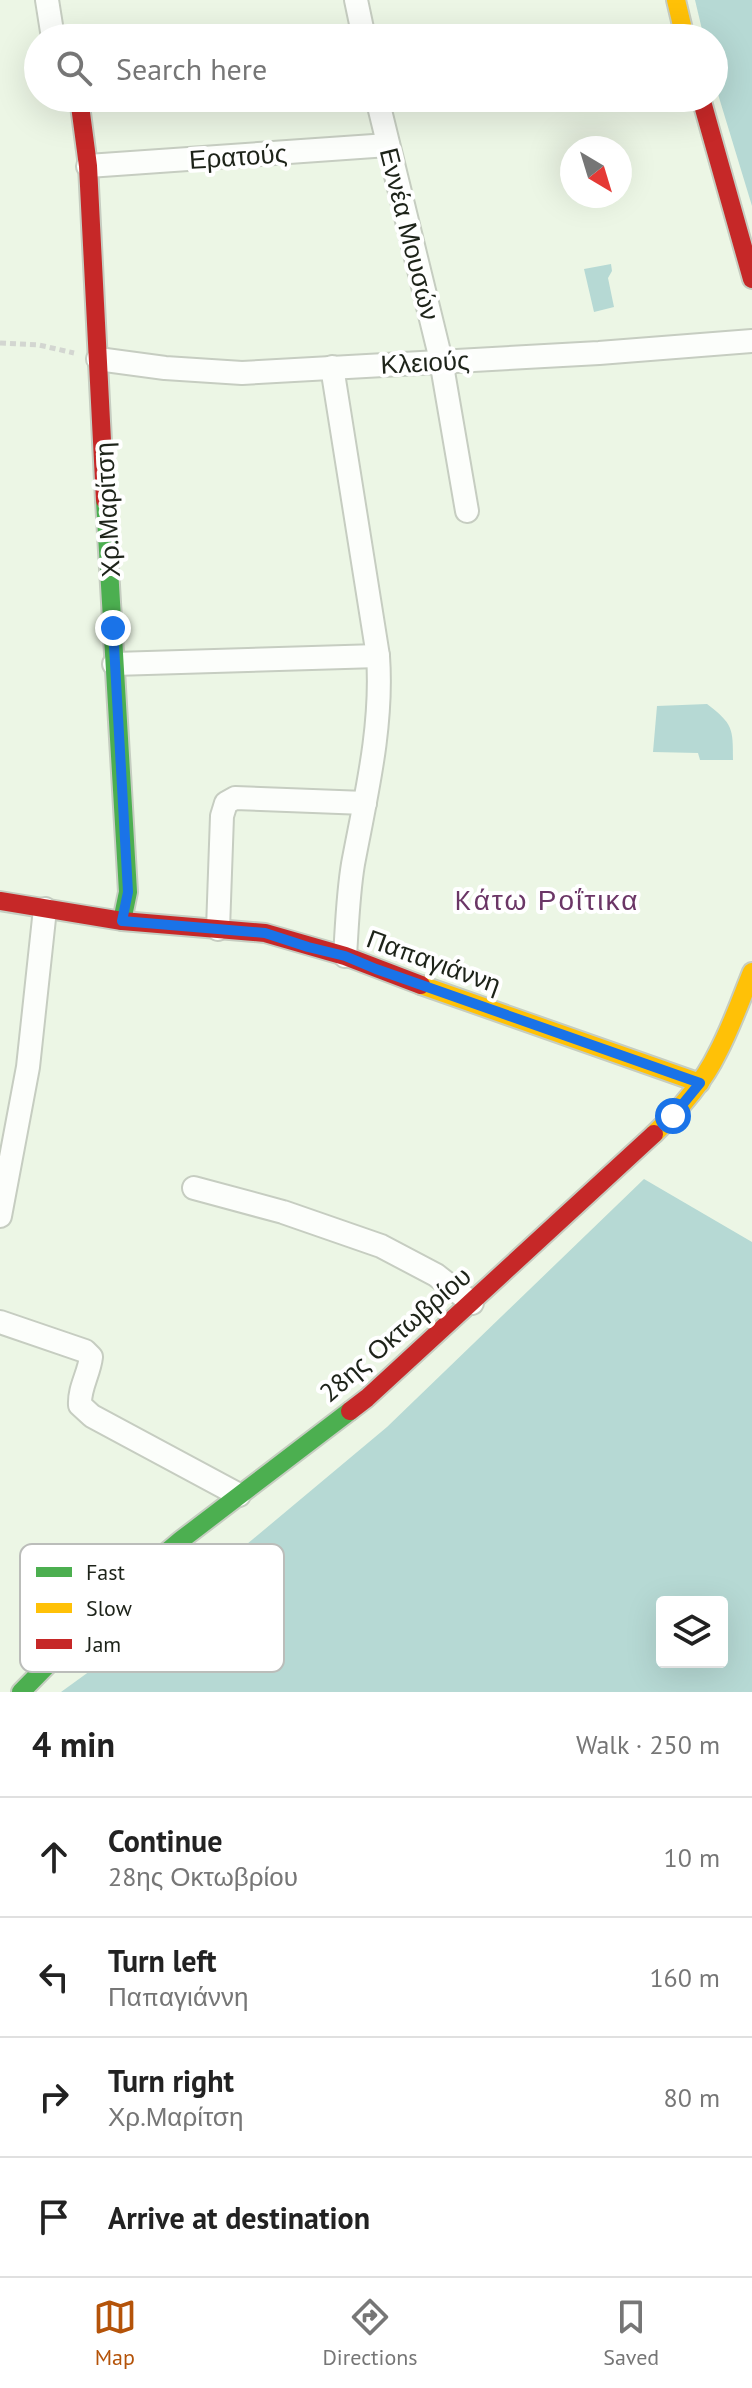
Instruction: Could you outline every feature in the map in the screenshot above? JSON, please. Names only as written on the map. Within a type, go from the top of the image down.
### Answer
[{"type":"street","points":[[47,0],[51,24]]},
{"type":"street","points":[[356,0],[361,24]]},
{"type":"street","points":[[676,0],[682,24]]},
{"type":"street","name":"Χρ.Μαρίτση","points":[[81,112],[88,166],[128,892],[122,921]]},
{"type":"street","name":"Εννέα Μουσών","points":[[380,112],[441,360],[467,511]]},
{"type":"street","points":[[705,112],[752,279]]},
{"type":"street","name":"Ερατούς","points":[[88,166],[388,145]]},
{"type":"street","name":"Κλειούς","points":[[98,359],[165,368],[242,373],[752,341]]},
{"type":"street","points":[[332,367],[380,685],[378,717],[353,866],[345,956]]},
{"type":"street","points":[[114,664],[378,656]]},
{"type":"street","points":[[218,929],[222,816],[226,803],[235,798],[365,803]]},
{"type":"street","name":"Παπαγιάννη","points":[[0,901],[122,921],[265,933],[345,956],[700,1083]]},
{"type":"street","points":[[1,1210],[28,1067],[45,909]]},
{"type":"street","name":"28ης Οκτωβρίου","points":[[179,1544],[367,1398],[673,1116],[700,1083],[717,1055],[752,972]]},
{"type":"street","points":[[194,1188],[283,1212],[381,1246],[436,1275],[472,1303]]},
{"type":"street","points":[[0,1322],[85,1351],[91,1357],[90,1369],[80,1396],[80,1405],[92,1416],[239,1495]]},
{"type":"street","name":"28ης Οκτωβρίου","points":[[21,1692],[41,1672]]},
{"type":"path","points":[[0,343],[39,345],[98,359]]},
{"type":"water","points":[[695,0],[752,0],[752,206],[723,112],[728,112],[728,24],[701,24]]},
{"type":"water","points":[[611,264],[612,271],[608,278],[614,307],[594,312],[584,269]]},
{"type":"water","points":[[707,704],[730,728],[733,760],[700,760],[698,753],[653,752],[657,706]]},
{"type":"water","points":[[644,1179],[752,1242],[752,1692],[61,1692],[89,1672],[284,1672],[284,1544],[247,1544],[387,1427]]},
{"type":"traffic: fast","points":[[105,500],[128,892],[122,921]]},
{"type":"traffic: fast","points":[[176,1544],[350,1411]]},
{"type":"traffic: fast","points":[[21,1692],[41,1672]]},
{"type":"traffic: slow","points":[[676,0],[682,24]]},
{"type":"traffic: slow","points":[[654,1134],[689,1097],[711,1065],[752,972]]},
{"type":"traffic: slow","points":[[421,985],[700,1083]]},
{"type":"traffic: jam","points":[[81,112],[88,166],[105,500]]},
{"type":"traffic: jam","points":[[705,112],[752,279]]},
{"type":"traffic: jam","points":[[0,901],[122,921],[265,933],[345,956],[421,985]]},
{"type":"traffic: jam","points":[[350,1411],[654,1134]]},
{"type":"district","name":"Kάτω Ροΐτικα","points":[[547,899]]},
{"type":"route","points":[[113,628],[128,892],[122,921],[265,933],[345,956],[700,1083],[673,1116]]}]
